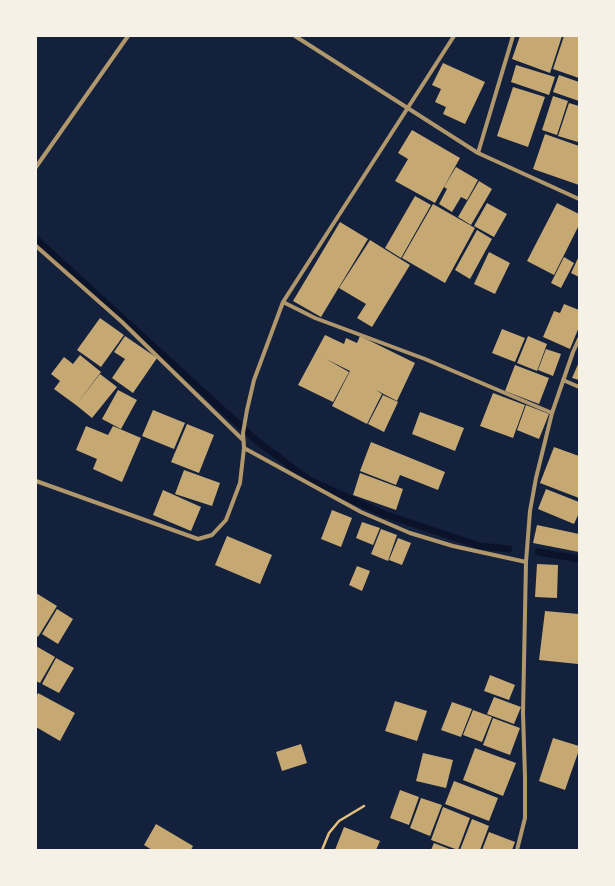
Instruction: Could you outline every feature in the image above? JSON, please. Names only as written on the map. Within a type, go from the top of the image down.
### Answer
[{"type":"street","points":[[36,167],[128,36]]},
{"type":"street","points":[[295,36],[478,153],[579,199]]},
{"type":"street","points":[[36,481],[198,539],[212,535],[226,520],[240,483],[244,448],[243,433],[254,380],[283,302],[454,36]]},
{"type":"street","points":[[478,153],[513,36]]},
{"type":"street","points":[[36,246],[122,322],[243,439]]},
{"type":"street","points":[[283,302],[314,318],[425,359],[552,413]]},
{"type":"street","points":[[517,850],[525,818],[523,713],[526,562],[530,511],[536,478],[552,413],[579,339]]},
{"type":"street","points":[[563,380],[579,387]]},
{"type":"street","points":[[244,448],[361,512],[410,533],[453,546],[526,562]]},
{"type":"path","points":[[322,850],[329,833],[339,821],[364,806]]},
{"type":"building","points":[[520,36],[562,36],[550,73],[512,59]]},
{"type":"building","points":[[564,36],[579,37],[579,78],[553,69]]},
{"type":"building","points":[[443,63],[485,82],[465,124],[443,114],[446,107],[435,102],[441,89],[432,85]]},
{"type":"building","points":[[516,65],[555,77],[549,95],[511,82]]},
{"type":"building","points":[[559,75],[579,82],[579,101],[553,92]]},
{"type":"building","points":[[513,87],[545,97],[528,147],[497,136]]},
{"type":"building","points":[[553,96],[568,101],[557,135],[542,130]]},
{"type":"building","points":[[569,103],[579,106],[578,142],[558,136]]},
{"type":"building","points":[[412,130],[460,158],[435,203],[395,181],[408,159],[398,153]]},
{"type":"building","points":[[545,134],[579,146],[579,185],[533,169]]},
{"type":"building","points":[[456,167],[478,180],[467,200],[461,197],[452,212],[439,204],[447,189],[444,187]]},
{"type":"building","points":[[479,181],[492,189],[471,225],[458,217]]},
{"type":"building","points":[[415,196],[431,205],[401,258],[385,248]]},
{"type":"building","points":[[487,203],[507,214],[494,237],[474,226]]},
{"type":"building","points":[[557,203],[579,214],[579,225],[554,275],[527,261]]},
{"type":"building","points":[[433,204],[475,228],[445,283],[402,258]]},
{"type":"building","points":[[340,222],[368,239],[321,317],[293,301]]},
{"type":"building","points":[[477,230],[492,239],[470,279],[455,270]]},
{"type":"building","points":[[370,240],[410,265],[372,327],[357,318],[366,304],[339,288]]},
{"type":"building","points":[[489,252],[510,263],[495,294],[474,284]]},
{"type":"building","points":[[579,256],[579,277],[571,273]]},
{"type":"building","points":[[564,257],[574,263],[561,288],[551,283]]},
{"type":"building","points":[[564,304],[579,310],[579,327],[570,349],[543,337],[554,311],[560,313]]},
{"type":"building","points":[[100,318],[124,335],[101,367],[77,350]]},
{"type":"building","points":[[502,329],[525,338],[515,362],[492,353]]},
{"type":"building","points":[[325,335],[344,344],[346,338],[357,343],[360,336],[415,363],[397,401],[376,390],[382,394],[367,424],[332,406],[350,371],[326,359],[349,372],[333,402],[298,385]]},
{"type":"building","points":[[125,336],[157,358],[133,393],[112,378],[125,359],[114,352]]},
{"type":"building","points":[[528,336],[547,344],[537,371],[517,363]]},
{"type":"building","points":[[546,349],[561,354],[553,376],[538,370]]},
{"type":"building","points":[[80,355],[101,372],[76,405],[54,389],[60,381],[51,374],[64,357],[73,364]]},
{"type":"building","points":[[579,362],[579,380],[572,378]]},
{"type":"building","points":[[515,365],[549,378],[539,404],[505,391]]},
{"type":"building","points":[[100,374],[117,387],[92,418],[76,405]]},
{"type":"building","points":[[118,390],[137,400],[121,429],[102,419]]},
{"type":"building","points":[[493,393],[525,405],[513,438],[480,426]]},
{"type":"building","points":[[383,395],[398,402],[384,432],[368,424]]},
{"type":"building","points":[[526,405],[549,414],[539,439],[517,430]]},
{"type":"building","points":[[153,410],[185,423],[174,449],[142,436]]},
{"type":"building","points":[[420,412],[464,428],[455,451],[412,434]]},
{"type":"building","points":[[187,424],[214,435],[199,473],[171,462]]},
{"type":"building","points":[[86,426],[108,435],[113,426],[141,438],[122,482],[93,469],[97,459],[76,450]]},
{"type":"building","points":[[371,442],[445,472],[438,490],[400,475],[396,485],[360,471]]},
{"type":"building","points":[[554,447],[579,456],[579,498],[540,483]]},
{"type":"building","points":[[184,470],[220,483],[212,506],[175,494]]},
{"type":"building","points":[[360,473],[403,489],[396,510],[353,495]]},
{"type":"building","points":[[546,489],[579,502],[579,513],[574,524],[538,509]]},
{"type":"building","points":[[163,490],[201,507],[191,531],[153,515]]},
{"type":"building","points":[[332,510],[352,518],[341,547],[321,539]]},
{"type":"building","points":[[362,522],[380,528],[373,545],[356,538]]},
{"type":"building","points":[[537,525],[579,534],[579,552],[533,543]]},
{"type":"building","points":[[381,529],[397,535],[388,561],[371,554]]},
{"type":"building","points":[[227,536],[272,555],[260,584],[215,565]]},
{"type":"building","points":[[398,538],[411,543],[402,565],[389,560]]},
{"type":"building","points":[[537,564],[558,565],[557,598],[535,597]]},
{"type":"building","points":[[357,566],[370,571],[362,591],[349,585]]},
{"type":"building","points":[[36,593],[57,606],[38,637],[36,635]]},
{"type":"building","points":[[57,609],[73,619],[58,644],[42,634]]},
{"type":"building","points":[[545,611],[579,614],[578,664],[539,660]]},
{"type":"building","points":[[36,646],[55,657],[40,683],[36,681]]},
{"type":"building","points":[[56,658],[74,668],[59,693],[42,684]]},
{"type":"building","points":[[490,675],[515,685],[509,700],[484,691]]},
{"type":"building","points":[[38,693],[75,713],[60,741],[36,727],[36,697]]},
{"type":"building","points":[[494,697],[521,707],[514,724],[487,714]]},
{"type":"building","points":[[395,701],[427,711],[417,741],[385,731]]},
{"type":"building","points":[[452,702],[472,709],[461,737],[441,730]]},
{"type":"building","points":[[473,710],[492,717],[482,742],[463,735]]},
{"type":"building","points":[[493,718],[520,728],[510,755],[483,745]]},
{"type":"building","points":[[553,738],[579,746],[579,750],[565,790],[539,781]]},
{"type":"building","points":[[301,744],[307,763],[282,771],[276,752]]},
{"type":"building","points":[[475,748],[516,763],[503,796],[463,780]]},
{"type":"building","points":[[423,753],[453,760],[446,788],[416,781]]},
{"type":"building","points":[[454,781],[498,798],[489,821],[445,804]]},
{"type":"building","points":[[400,790],[419,797],[409,825],[390,818]]},
{"type":"building","points":[[421,798],[442,805],[430,836],[410,828]]},
{"type":"building","points":[[443,807],[470,818],[458,850],[431,840]]},
{"type":"building","points":[[472,819],[489,826],[480,850],[460,850]]},
{"type":"building","points":[[156,824],[193,846],[191,850],[152,850],[144,845]]},
{"type":"building","points":[[344,827],[380,841],[376,850],[335,850]]},
{"type":"building","points":[[489,832],[515,842],[512,850],[482,850]]},
{"type":"building","points":[[434,843],[452,850],[431,850]]},
{"type":"waterway","points":[[36,239],[257,441],[309,480],[384,514],[480,546],[509,549]]},
{"type":"waterway","points":[[538,552],[579,559]]}]
